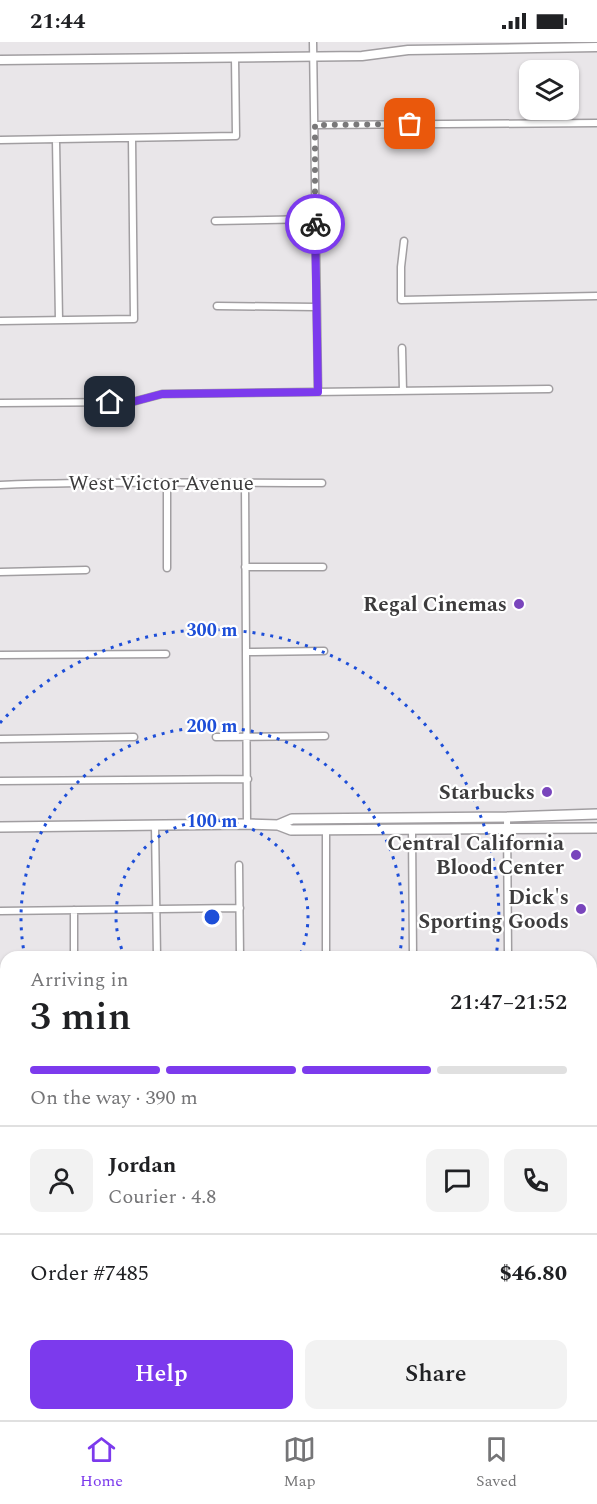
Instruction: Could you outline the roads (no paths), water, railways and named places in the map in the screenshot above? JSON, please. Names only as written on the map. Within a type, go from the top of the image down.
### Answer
[{"type":"main road","points":[[278,825],[292,819],[597,814]]},
{"type":"main road","points":[[326,830],[332,823],[380,823],[395,818]]},
{"type":"main road","points":[[0,827],[247,824],[278,825],[291,830],[597,828]]},
{"type":"street","points":[[313,42],[318,392]]},
{"type":"street","points":[[0,60],[362,56],[398,46],[597,47]]},
{"type":"street","points":[[0,140],[236,136],[235,57]]},
{"type":"street","points":[[315,125],[597,123]]},
{"type":"street","points":[[0,321],[134,319],[132,138]]},
{"type":"street","points":[[56,140],[59,320]]},
{"type":"street","points":[[215,221],[315,219]]},
{"type":"street","points":[[404,241],[401,300],[597,296]]},
{"type":"street","points":[[217,306],[316,307]]},
{"type":"street","points":[[402,348],[403,391]]},
{"type":"street","points":[[0,403],[132,402],[162,394],[549,389]]},
{"type":"street","name":"West Victor Avenue","points":[[0,485],[46,482],[322,483]]},
{"type":"street","points":[[167,483],[167,568]]},
{"type":"street","points":[[245,483],[247,824]]},
{"type":"street","points":[[245,567],[323,567]]},
{"type":"street","points":[[0,572],[86,570]]},
{"type":"street","points":[[247,652],[324,651]]},
{"type":"street","points":[[0,655],[166,654]]},
{"type":"street","points":[[216,736],[325,736]]},
{"type":"street","points":[[0,739],[134,737]]},
{"type":"street","points":[[0,781],[248,779]]},
{"type":"street","points":[[507,817],[508,951]]},
{"type":"street","points":[[155,826],[157,951]]},
{"type":"street","points":[[326,830],[326,951]]},
{"type":"street","points":[[412,830],[413,951]]},
{"type":"street","points":[[239,866],[240,951]]},
{"type":"street","points":[[0,911],[240,908]]},
{"type":"street","points":[[74,910],[74,951]]},
{"type":"place","name":"Regal Cinemas","points":[[519,604]]},
{"type":"place","name":"Starbucks","points":[[547,792]]},
{"type":"place","name":"Central California Blood Center","points":[[576,855]]},
{"type":"place","name":"Dick's Sporting Goods","points":[[581,909]]}]
